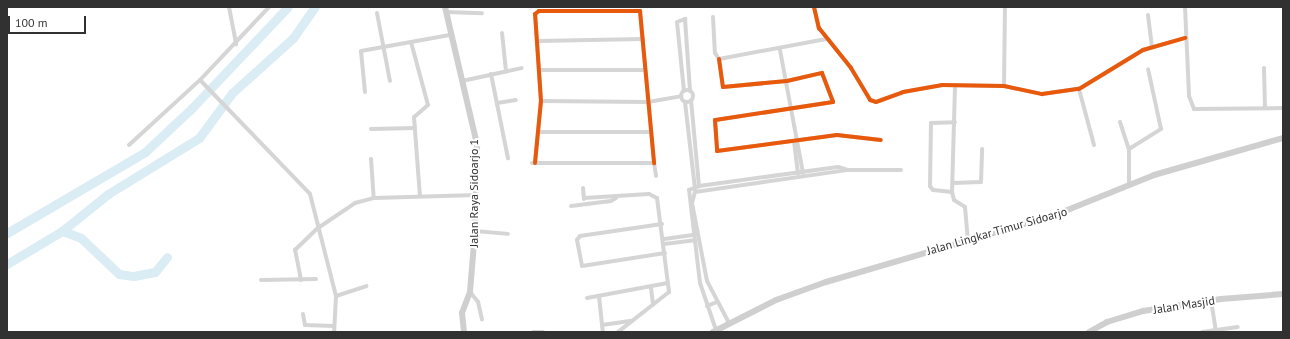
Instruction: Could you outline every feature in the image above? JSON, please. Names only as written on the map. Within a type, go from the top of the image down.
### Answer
[{"type":"main road","name":"Jalan Raya Sidoarjo 1","points":[[445,10],[477,145],[476,231],[470,292],[462,313],[464,332]]},
{"type":"main road","name":"Jalan Lingkar Timur Sidoarjo","points":[[715,331],[776,300],[826,282],[968,240],[1056,216],[1129,185],[1175,168],[1283,138]]},
{"type":"main road","name":"Jalan Masjid","points":[[1089,332],[1134,314],[1211,300],[1283,294]]},
{"type":"street","points":[[229,7],[236,44]]},
{"type":"street","points":[[129,145],[202,82],[270,7]]},
{"type":"street","points":[[814,7],[817,23],[826,39],[848,63],[872,101],[922,87],[1004,86],[1042,94],[1079,89],[1152,47],[1185,38]]},
{"type":"street","points":[[1004,86],[1005,7]]},
{"type":"street","points":[[1185,7],[1185,38],[1190,101],[1194,109],[1283,108]]},
{"type":"street","points":[[654,163],[534,163],[541,102],[541,70],[535,14],[538,11],[639,9],[656,176]]},
{"type":"street","points":[[445,10],[482,13]]},
{"type":"street","points":[[377,13],[390,81]]},
{"type":"street","points":[[1148,15],[1152,47]]},
{"type":"street","points":[[713,17],[714,53],[720,59],[723,87],[787,81],[823,74],[833,101],[832,104],[792,111],[715,120],[713,123],[719,152],[841,135],[881,140]]},
{"type":"street","points":[[541,102],[648,102],[681,96],[684,91],[676,22],[683,19],[686,21],[697,189],[692,199],[707,281],[729,323]]},
{"type":"street","points":[[502,33],[506,71]]},
{"type":"street","points":[[365,92],[359,52],[450,35]]},
{"type":"street","points":[[678,36],[687,35]]},
{"type":"street","points":[[720,59],[780,50],[826,39]]},
{"type":"street","points":[[538,41],[643,40]]},
{"type":"street","points":[[411,42],[428,105],[415,114],[420,196]]},
{"type":"street","points":[[780,50],[787,81],[796,137],[798,178]]},
{"type":"street","points":[[462,81],[522,68]]},
{"type":"street","points":[[1264,68],[1265,108]]},
{"type":"street","points":[[1128,149],[1161,129],[1148,69]]},
{"type":"street","points":[[541,70],[645,70]]},
{"type":"street","points":[[490,74],[508,158]]},
{"type":"street","points":[[202,82],[220,103],[310,193],[336,296],[334,332]]},
{"type":"street","points":[[955,86],[952,192],[954,200],[965,207],[968,240]]},
{"type":"street","points":[[1079,89],[1094,145]]},
{"type":"street","points":[[684,91],[690,92]]},
{"type":"street","points":[[681,96],[685,102],[697,189]]},
{"type":"street","points":[[497,103],[516,100]]},
{"type":"street","points":[[685,102],[692,100]]},
{"type":"street","points":[[952,192],[933,190],[930,186],[931,123],[955,122]]},
{"type":"street","points":[[1120,122],[1128,149],[1129,185]]},
{"type":"street","points":[[370,129],[415,128]]},
{"type":"street","points":[[538,132],[651,132]]},
{"type":"street","points":[[796,142],[804,177]]},
{"type":"street","points":[[953,183],[981,182],[982,149]]},
{"type":"street","points":[[371,159],[374,198]]},
{"type":"street","points":[[715,331],[700,283],[687,195],[697,189],[797,172],[841,167],[848,170]]},
{"type":"street","points":[[697,189],[815,176],[848,170],[901,170]]},
{"type":"street","points":[[814,171],[815,176]]},
{"type":"street","points":[[583,188],[585,204]]},
{"type":"street","points":[[301,280],[294,252],[318,228],[355,203],[374,198],[476,195]]},
{"type":"street","points":[[584,198],[616,198],[654,195],[662,224],[668,293],[618,332]]},
{"type":"street","points":[[571,206],[616,198]]},
{"type":"street","points":[[662,224],[580,236],[577,240],[582,266],[665,253]]},
{"type":"street","points":[[476,231],[508,234]]},
{"type":"street","points":[[664,239],[692,235],[699,237]]},
{"type":"street","points":[[664,244],[693,241],[699,237]]},
{"type":"street","points":[[261,280],[316,279]]},
{"type":"street","points":[[700,283],[707,281]]},
{"type":"street","points":[[587,298],[651,288],[668,283]]},
{"type":"street","points":[[336,296],[366,286]]},
{"type":"street","points":[[651,288],[653,305]]},
{"type":"street","points":[[704,295],[711,291]]},
{"type":"street","points":[[470,292],[478,302],[482,320]]},
{"type":"street","points":[[598,296],[603,332]]},
{"type":"street","points":[[1211,300],[1215,331]]},
{"type":"street","points":[[707,306],[717,302]]},
{"type":"street","points":[[303,314],[306,325],[334,326]]},
{"type":"street","points":[[602,325],[633,321]]},
{"type":"street","points":[[1202,332],[1238,327]]},
{"type":"street","points":[[533,332],[543,332]]},
{"type":"waterway","points":[[7,233],[145,152],[192,108],[288,7]]},
{"type":"waterway","points":[[7,264],[62,231],[108,194],[199,138],[232,93],[293,38],[315,7]]},
{"type":"waterway","points":[[62,231],[81,238],[119,274],[134,276],[155,272],[167,257]]},
{"type":"cycle path","points":[[814,7],[819,28],[851,68],[870,100],[876,102],[903,92],[942,85],[1004,86],[1042,94],[1079,89],[1143,50],[1185,38]]},
{"type":"cycle path","points":[[535,163],[541,101],[535,14],[539,11],[640,11],[654,163]]},
{"type":"cycle path","points":[[719,59],[723,87],[787,81],[822,73],[833,102],[715,120],[717,151],[837,135],[881,140]]}]
